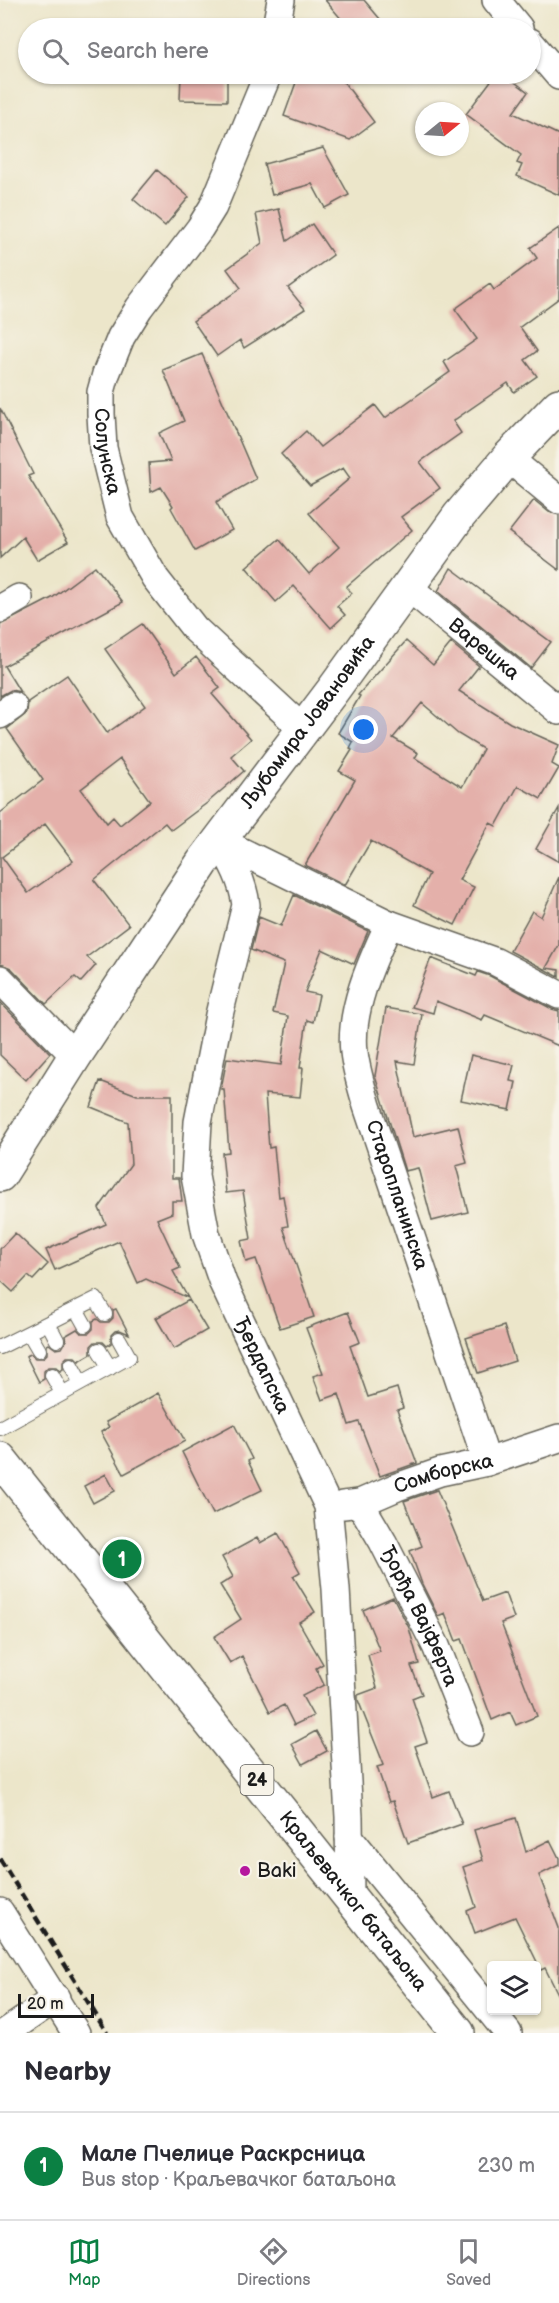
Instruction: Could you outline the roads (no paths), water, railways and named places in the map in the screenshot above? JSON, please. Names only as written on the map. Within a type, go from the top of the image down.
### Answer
[{"type":"street","points":[[278,18],[281,0]]},
{"type":"street","points":[[495,0],[510,18]]},
{"type":"street","points":[[541,54],[559,76]]},
{"type":"street","name":"Солунска","points":[[264,84],[213,207],[200,228],[139,308],[121,337],[106,374],[102,392],[101,426],[105,458],[120,517],[155,578],[195,629],[304,730]]},
{"type":"street","name":"Љубомира Јовановића","points":[[0,1174],[203,862],[304,730],[459,516],[508,458],[559,405]]},
{"type":"street","points":[[508,458],[559,500]]},
{"type":"street","name":"Варешка","points":[[408,587],[559,711]]},
{"type":"street","points":[[220,841],[389,924],[496,962],[559,995]]},
{"type":"street","name":"Ђердапска","points":[[220,841],[242,881],[246,905],[219,1015],[198,1122],[195,1176],[206,1234],[224,1283],[328,1506],[336,1589],[350,1896]]},
{"type":"street","name":"Старопланинска","points":[[389,924],[365,977],[356,1015],[353,1052],[370,1118],[487,1462]]},
{"type":"street","points":[[0,979],[75,1056]]},
{"type":"street","name":"Сомборска","points":[[328,1506],[360,1503],[440,1472],[487,1462],[559,1438]]},
{"type":"street","name":"Краљевачког батаљона","points":[[0,1459],[458,2033]]},
{"type":"street","name":"Ђорђа Вајферта","points":[[360,1503],[383,1542],[436,1646],[470,1732]]},
{"type":"street","points":[[349,1837],[508,2033]]},
{"type":"street","points":[[0,1912],[76,2033]]},
{"type":"street","points":[[5,2033],[56,1998]]},
{"type":"lane","points":[[0,1347],[96,1299],[105,1314]]},
{"type":"lane","points":[[76,1309],[85,1325]]},
{"type":"lane","points":[[48,1323],[57,1340]]},
{"type":"lane","points":[[29,1333],[39,1350]]},
{"type":"lane","points":[[0,1428],[129,1357],[119,1339]]},
{"type":"lane","points":[[99,1350],[110,1368]]},
{"type":"lane","points":[[71,1365],[81,1383]]},
{"type":"lane","points":[[52,1375],[62,1393]]},
{"type":"railway","points":[[0,1859],[107,2033]]},
{"type":"place","name":"Мале Пчелице Раскрсница","points":[[122,1559]]},
{"type":"place","name":"Baki","points":[[245,1871]]}]
